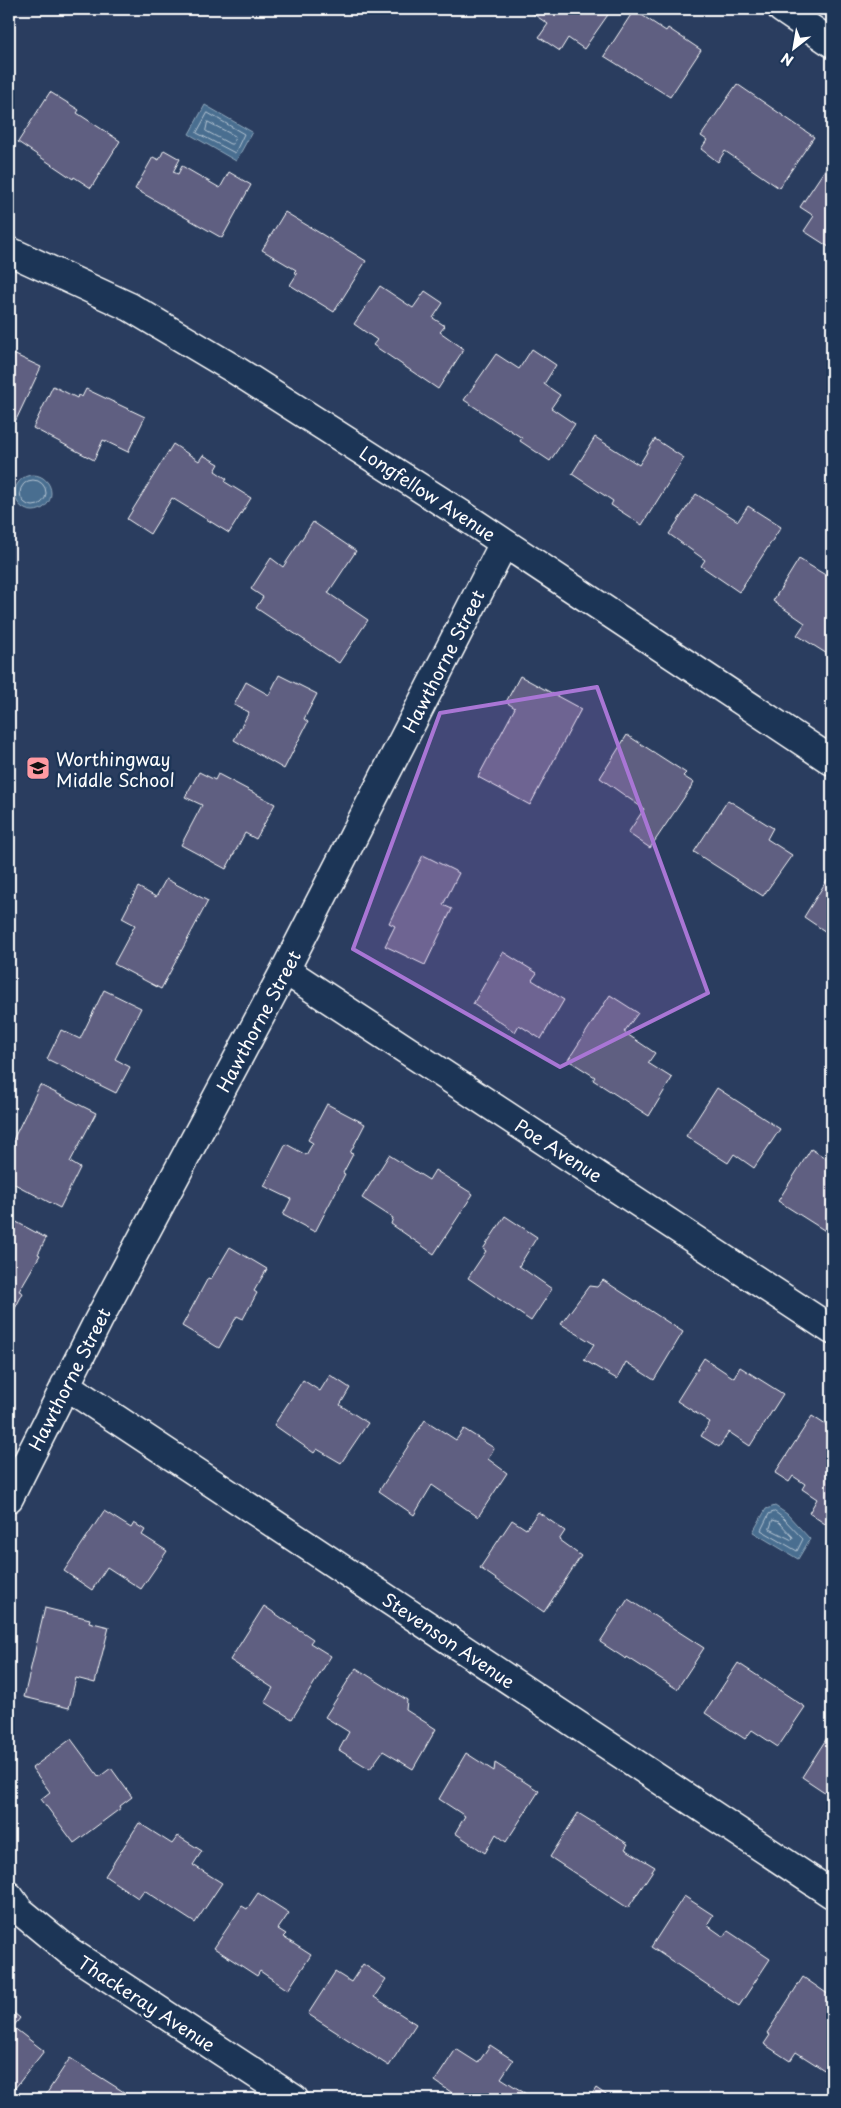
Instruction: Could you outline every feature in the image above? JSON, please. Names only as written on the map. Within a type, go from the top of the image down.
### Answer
[{"type":"street","points":[[782,9],[832,43]]},
{"type":"street","name":"Longfellow Avenue","points":[[9,251],[130,307],[322,424],[832,761]]},
{"type":"street","name":"Hawthorne Street","points":[[9,1498],[65,1386],[285,970],[504,543]]},
{"type":"street","name":"Poe Avenue","points":[[285,970],[832,1330]]},
{"type":"street","name":"Stevenson Avenue","points":[[65,1386],[832,1894]]},
{"type":"street","name":"Thackeray Avenue","points":[[9,1896],[19,1910],[70,1952],[294,2099]]},
{"type":"highlighted area","points":[[597,687],[708,993],[560,1067],[353,949],[440,713]]},
{"type":"water","points":[[205,105],[252,132],[236,161],[189,134]]},
{"type":"water","points":[[33,475],[40,476],[46,480],[50,486],[50,500],[46,506],[40,510],[33,511],[26,510],[20,506],[16,500],[15,493],[16,486],[20,480],[26,476]]},
{"type":"water","points":[[775,1506],[787,1514],[810,1539],[798,1559],[753,1532],[766,1509]]},
{"type":"building","points":[[526,9],[612,9],[584,49],[568,38],[560,51],[539,37],[548,24]]},
{"type":"building","points":[[634,10],[666,31],[668,28],[701,50],[670,97],[604,56]]},
{"type":"building","points":[[737,84],[814,137],[779,188],[725,151],[718,162],[701,149],[707,140],[701,136]]},
{"type":"building","points":[[50,92],[79,110],[77,113],[120,141],[91,188],[74,177],[73,179],[18,142]]},
{"type":"building","points":[[164,150],[180,159],[173,172],[178,174],[182,166],[220,188],[229,172],[251,185],[222,238],[135,189],[153,157],[159,160]]},
{"type":"building","points":[[826,168],[832,172],[832,249],[804,231],[814,216],[800,207]]},
{"type":"building","points":[[285,212],[366,261],[334,312],[290,285],[297,274],[294,272],[296,270],[262,250]]},
{"type":"building","points":[[380,286],[413,308],[425,291],[443,303],[433,318],[445,326],[440,332],[464,349],[438,389],[373,345],[377,340],[354,324]]},
{"type":"building","points":[[532,349],[556,365],[544,384],[560,395],[551,408],[575,424],[550,461],[520,441],[522,438],[464,400],[496,354],[519,369]]},
{"type":"building","points":[[9,352],[41,367],[15,422],[9,419]]},
{"type":"building","points":[[53,386],[77,398],[78,395],[82,397],[86,389],[145,417],[128,452],[103,440],[94,460],[33,428]]},
{"type":"building","points":[[595,437],[639,465],[655,439],[684,458],[642,525],[611,505],[613,501],[572,474]]},
{"type":"building","points":[[173,444],[199,461],[203,455],[219,464],[215,471],[227,479],[225,482],[251,498],[229,533],[172,498],[150,534],[127,519]]},
{"type":"building","points":[[696,494],[738,521],[748,506],[781,527],[739,592],[701,566],[705,560],[669,534]]},
{"type":"building","points":[[313,522],[356,551],[328,593],[368,620],[339,663],[256,608],[263,597],[251,589],[271,558],[283,567]]},
{"type":"building","points":[[799,559],[832,579],[832,657],[797,635],[805,623],[773,601]]},
{"type":"building","points":[[279,675],[317,694],[304,719],[308,722],[284,769],[234,740],[249,712],[234,705],[246,682],[269,695]]},
{"type":"building","points":[[520,676],[581,709],[530,805],[478,777],[515,708],[506,702]]},
{"type":"building","points":[[627,735],[686,773],[683,776],[694,783],[650,848],[628,833],[644,809],[600,778]]},
{"type":"building","points":[[199,772],[215,780],[218,774],[275,804],[256,839],[245,833],[226,869],[181,845],[202,805],[185,797]]},
{"type":"building","points":[[728,800],[773,828],[767,839],[792,855],[763,896],[694,852]]},
{"type":"building","points":[[423,855],[459,873],[443,905],[452,909],[425,965],[385,946],[395,926],[389,923]]},
{"type":"building","points":[[166,879],[208,901],[161,989],[114,964],[135,925],[122,918],[138,887],[156,897]]},
{"type":"building","points":[[827,880],[832,883],[832,936],[804,917]]},
{"type":"building","points":[[503,952],[537,973],[532,980],[564,1000],[541,1039],[519,1025],[515,1032],[473,1004]]},
{"type":"building","points":[[104,990],[141,1008],[115,1059],[130,1067],[116,1093],[47,1059],[61,1030],[80,1039]]},
{"type":"building","points":[[610,995],[638,1013],[624,1032],[655,1053],[648,1063],[672,1078],[649,1116],[593,1080],[595,1077],[568,1060]]},
{"type":"building","points":[[40,1085],[96,1113],[70,1162],[80,1168],[60,1208],[9,1181],[9,1148]]},
{"type":"building","points":[[717,1088],[780,1129],[754,1168],[734,1154],[728,1163],[686,1136]]},
{"type":"building","points":[[327,1104],[365,1124],[350,1153],[353,1154],[343,1173],[345,1174],[315,1232],[283,1215],[291,1199],[264,1186],[286,1144],[306,1155],[313,1143],[308,1140]]},
{"type":"building","points":[[811,1149],[832,1162],[832,1224],[827,1232],[778,1201]]},
{"type":"building","points":[[389,1155],[429,1180],[435,1170],[473,1194],[434,1254],[391,1224],[393,1218],[362,1198]]},
{"type":"building","points":[[505,1216],[537,1237],[519,1266],[552,1289],[531,1321],[468,1278],[486,1251],[483,1249]]},
{"type":"building","points":[[9,1218],[46,1238],[38,1254],[40,1255],[19,1291],[23,1293],[9,1320]]},
{"type":"building","points":[[230,1247],[267,1269],[254,1291],[257,1293],[243,1319],[237,1316],[219,1348],[182,1326],[208,1278],[211,1279]]},
{"type":"building","points":[[603,1280],[683,1332],[654,1380],[626,1362],[617,1379],[584,1360],[594,1344],[561,1324],[589,1286],[597,1287]]},
{"type":"building","points":[[704,1358],[734,1378],[740,1367],[783,1394],[750,1446],[729,1432],[719,1447],[701,1436],[710,1422],[677,1401]]},
{"type":"building","points":[[330,1375],[350,1388],[340,1405],[368,1423],[341,1463],[317,1449],[314,1453],[274,1425],[303,1380],[320,1391]]},
{"type":"building","points":[[812,1416],[832,1429],[831,1528],[809,1513],[817,1499],[802,1489],[805,1484],[793,1476],[789,1482],[775,1473]]},
{"type":"building","points":[[425,1420],[456,1440],[464,1429],[494,1448],[488,1459],[507,1473],[478,1517],[432,1485],[414,1515],[379,1491]]},
{"type":"building","points":[[104,1511],[131,1528],[134,1523],[145,1530],[142,1535],[167,1551],[141,1589],[107,1567],[92,1590],[64,1571]]},
{"type":"building","points":[[538,1512],[565,1531],[559,1540],[581,1556],[544,1612],[480,1568],[512,1520],[526,1529]]},
{"type":"building","points":[[628,1599],[704,1648],[677,1689],[600,1642]]},
{"type":"building","points":[[264,1606],[313,1639],[310,1643],[331,1656],[292,1719],[265,1702],[273,1688],[230,1660]]},
{"type":"building","points":[[45,1608],[90,1619],[89,1622],[109,1627],[95,1683],[76,1678],[69,1708],[24,1697]]},
{"type":"building","points":[[738,1663],[805,1707],[778,1747],[752,1730],[745,1739],[705,1713]]},
{"type":"building","points":[[356,1668],[407,1700],[406,1710],[436,1729],[413,1769],[383,1751],[370,1769],[339,1750],[349,1732],[325,1717]]},
{"type":"building","points":[[832,1730],[832,1797],[802,1777]]},
{"type":"building","points":[[71,1739],[99,1777],[111,1768],[132,1797],[120,1806],[121,1808],[74,1843],[41,1799],[50,1792],[32,1768]]},
{"type":"building","points":[[466,1753],[494,1771],[495,1763],[539,1791],[506,1842],[496,1834],[485,1853],[455,1833],[465,1816],[439,1799]]},
{"type":"building","points":[[578,1813],[628,1844],[625,1849],[655,1867],[628,1908],[550,1857]]},
{"type":"building","points":[[139,1823],[172,1844],[178,1836],[202,1851],[193,1865],[222,1883],[195,1923],[144,1890],[138,1898],[105,1876]]},
{"type":"building","points":[[258,1893],[289,1913],[278,1929],[286,1934],[283,1937],[311,1955],[288,1990],[260,1971],[257,1976],[214,1948],[242,1906],[247,1909]]},
{"type":"building","points":[[684,1896],[713,1915],[707,1925],[724,1937],[728,1931],[770,1959],[739,2006],[651,1947]]},
{"type":"building","points":[[363,1964],[386,1979],[374,1997],[416,2024],[389,2066],[308,2014],[335,1972],[351,1982]]},
{"type":"building","points":[[803,1977],[832,1997],[832,2075],[796,2052],[790,2061],[764,2044],[770,2035],[767,2033]]},
{"type":"building","points":[[9,2009],[20,2018],[13,2027],[44,2051],[15,2088],[9,2084]]},
{"type":"building","points":[[490,2045],[513,2060],[501,2078],[534,2099],[461,2099],[435,2081],[456,2049],[478,2063]]},
{"type":"building","points":[[70,2058],[135,2099],[43,2099]]},
{"type":"building","points":[[596,2088],[612,2099],[589,2099]]},
{"type":"place","name":"Worthingway Middle School","points":[[38,768]]}]
